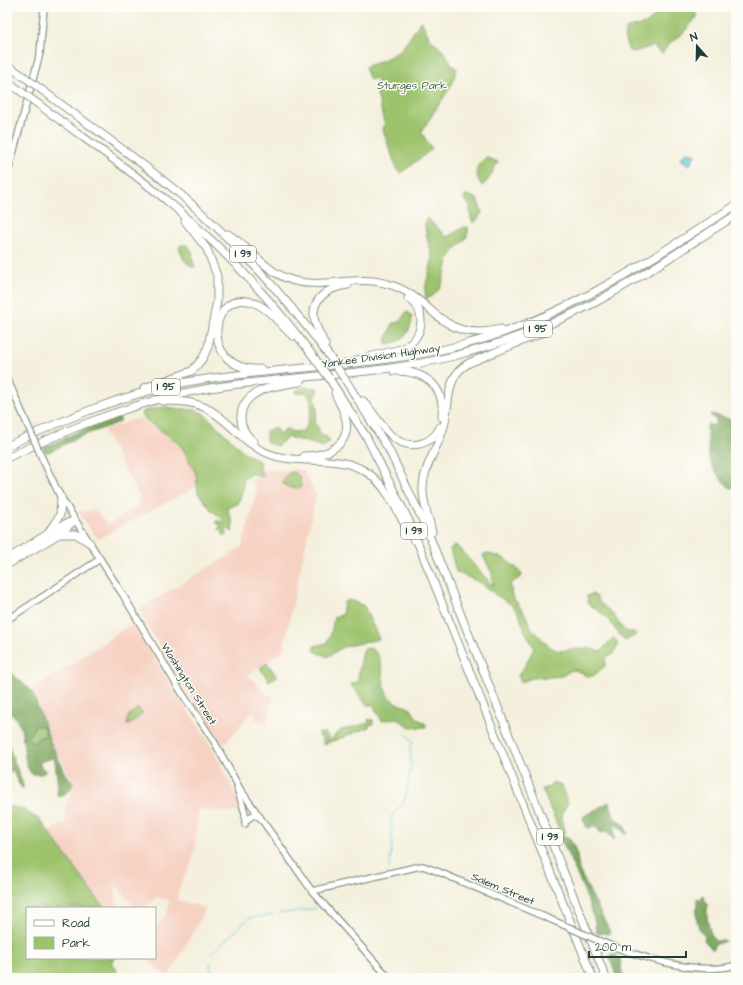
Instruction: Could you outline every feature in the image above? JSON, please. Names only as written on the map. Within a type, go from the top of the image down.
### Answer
[{"type":"highway","name":"I 93","points":[[7,65],[152,172],[217,228],[273,285],[330,357],[350,386],[400,472],[436,554],[606,978]]},
{"type":"highway","name":"I 93","points":[[7,81],[135,175],[207,236],[248,277],[306,346],[355,418],[384,469],[423,554],[592,978]]},
{"type":"highway","name":"Yankee Division Highway","points":[[7,446],[94,408],[181,384],[393,359],[439,351],[497,335],[543,318],[609,285],[736,204]]},
{"type":"highway","points":[[94,408],[127,394],[188,373],[200,363],[206,353],[218,298],[216,271],[212,258],[204,243],[173,206]]},
{"type":"highway","name":"Yankee Division Highway","points":[[7,458],[63,432],[106,415],[152,401],[221,387],[362,371],[432,361],[511,339],[587,306],[650,270],[736,216]]},
{"type":"highway","points":[[217,228],[235,239],[272,269],[287,278],[308,284],[363,280],[388,284],[414,297],[444,322],[464,331],[491,332],[543,318]]},
{"type":"highway","points":[[436,554],[424,502],[424,478],[427,464],[444,427],[451,386],[458,372],[466,364],[543,332],[592,309],[630,286],[650,270]]},
{"type":"highway","points":[[330,357],[317,329],[314,315],[318,300],[329,290],[354,284],[376,285],[402,295],[410,300],[417,308],[421,318],[420,327],[415,338],[408,346],[333,366]]},
{"type":"highway","points":[[292,370],[251,369],[231,361],[222,351],[217,342],[216,330],[220,315],[233,303],[243,301],[253,302],[267,310],[291,335],[306,346]]},
{"type":"highway","points":[[350,386],[368,406],[388,433],[401,442],[411,445],[424,443],[432,438],[438,431],[442,415],[442,402],[439,392],[428,380],[410,372],[362,371]]},
{"type":"highway","points":[[321,375],[304,381],[265,389],[251,396],[245,402],[241,412],[241,424],[245,434],[262,446],[286,454],[310,456],[332,451],[342,440],[346,425],[344,411],[331,383]]},
{"type":"highway","points":[[152,401],[185,402],[205,408],[247,442],[273,455],[295,460],[340,461],[364,470],[374,478],[384,490],[423,554]]},
{"type":"highway","points":[[7,463],[63,432]]},
{"type":"highway","points":[[40,538],[54,526],[59,518],[61,510],[61,497]]},
{"type":"highway","points":[[7,565],[56,536],[75,520]]},
{"type":"highway","points":[[7,559],[63,524],[75,520]]},
{"type":"highway","points":[[56,536],[74,534],[90,543]]},
{"type":"main road","points":[[7,176],[40,53],[44,7]]},
{"type":"main road","name":"Washington Street","points":[[8,381],[61,497],[178,687],[215,743],[234,778],[312,891],[389,978]]},
{"type":"main road","points":[[7,620],[100,559]]},
{"type":"main road","points":[[234,778],[244,808],[246,822],[253,815],[261,817]]},
{"type":"main road","name":"Salem Street","points":[[312,891],[377,874],[421,866],[434,870],[597,940],[636,955],[684,965],[717,968],[736,965]]},
{"type":"shaded area","points":[[139,418],[168,436],[182,449],[196,474],[196,487],[98,539],[78,512],[93,510],[98,513],[107,524],[136,508],[140,497],[103,430]]},
{"type":"shaded area","points":[[260,467],[263,470],[303,470],[316,495],[283,651],[248,675],[267,695],[274,696],[267,723],[256,720],[253,710],[224,745],[190,697],[138,610],[239,549],[243,544],[257,488],[251,482]]},
{"type":"shaded area","points":[[134,622],[172,687],[212,747],[239,801],[242,813],[198,810],[196,844],[191,863],[179,888],[177,900],[206,908],[168,978],[147,959],[156,959],[156,926],[167,914],[169,900],[157,897],[147,907],[135,907],[115,885],[118,907],[101,907],[47,833],[66,821],[65,809],[74,784],[49,737],[33,690]]},
{"type":"green space","points":[[665,7],[689,7],[698,16],[683,33],[669,44],[662,54],[653,46],[634,52],[629,51],[624,37],[627,28],[646,24]]},
{"type":"green space","name":"Sturges Park","points":[[421,20],[429,37],[446,54],[452,65],[457,69],[451,86],[421,132],[432,149],[401,173],[397,170],[382,127],[385,126],[375,86],[378,85],[376,78],[370,80],[365,67],[399,51],[409,39]]},
{"type":"green space","points":[[487,158],[498,162],[485,184],[482,186],[478,178],[477,167]]},
{"type":"green space","points":[[466,195],[477,199],[482,212],[478,219],[473,223],[471,219],[470,206],[463,198]]},
{"type":"green space","points":[[427,218],[447,237],[464,227],[468,227],[468,232],[465,239],[453,252],[448,261],[441,286],[432,296],[426,299],[425,289],[432,262],[425,226]]},
{"type":"green space","points":[[181,245],[188,245],[193,253],[192,258],[195,267],[192,267],[184,260],[179,247]]},
{"type":"green space","points":[[406,312],[412,316],[408,332],[401,340],[385,343],[393,323],[400,322]]},
{"type":"green space","points":[[305,387],[317,388],[318,391],[315,397],[317,411],[314,423],[318,427],[320,435],[327,437],[329,442],[325,446],[320,446],[288,437],[277,446],[268,443],[266,440],[266,431],[274,428],[277,430],[278,434],[287,430],[294,432],[303,431],[306,427],[311,411],[310,400],[305,392],[296,394],[296,391]]},
{"type":"green space","points":[[164,407],[195,410],[203,413],[245,453],[260,462],[260,469],[264,476],[261,477],[252,473],[243,480],[243,489],[238,504],[227,508],[233,523],[232,532],[229,529],[225,529],[227,533],[226,536],[223,535],[222,529],[218,530],[221,526],[215,522],[218,520],[224,524],[221,517],[212,511],[198,493],[196,474],[183,449],[172,438],[148,422],[141,414],[144,411]]},
{"type":"green space","points":[[712,414],[736,421],[736,484],[731,489],[721,479],[710,461],[706,428],[708,424],[713,426],[716,422],[710,415]]},
{"type":"green space","points":[[120,418],[120,422],[79,437],[49,452],[43,450],[45,447],[89,427]]},
{"type":"green space","points":[[294,472],[300,477],[301,487],[291,488],[282,482],[288,474]]},
{"type":"green space","points":[[454,545],[457,546],[493,586],[492,573],[483,556],[485,553],[504,558],[521,572],[522,576],[510,584],[512,596],[525,614],[532,629],[549,646],[558,651],[589,648],[600,652],[613,638],[617,641],[617,647],[613,655],[606,656],[605,666],[593,676],[587,676],[575,670],[562,676],[533,678],[521,682],[518,675],[525,666],[534,648],[525,631],[519,614],[512,605],[481,583],[456,572],[450,549]]},
{"type":"green space","points":[[592,594],[597,597],[600,603],[613,614],[623,629],[628,632],[634,632],[636,635],[625,641],[605,616],[588,603],[587,596]]},
{"type":"green space","points":[[347,600],[364,606],[379,639],[343,647],[327,657],[314,650],[314,646],[327,643],[334,617],[342,615],[344,602]]},
{"type":"green space","points":[[368,648],[374,650],[378,655],[384,684],[389,697],[394,702],[411,709],[416,717],[426,724],[426,727],[412,728],[396,718],[382,721],[373,705],[367,705],[352,686],[351,683],[357,683],[363,650]]},
{"type":"green space","points":[[7,662],[13,675],[32,691],[50,741],[66,774],[73,783],[71,789],[67,793],[57,795],[58,787],[55,761],[53,758],[40,762],[40,766],[46,771],[42,774],[32,774],[28,768],[22,732],[19,724],[14,716],[7,711]],"holes":[[[35,726],[43,726],[46,735],[31,743],[29,736]]]},
{"type":"green space","points":[[267,663],[277,676],[269,681],[260,668]]},
{"type":"green space","points":[[138,708],[143,713],[131,724],[127,725],[128,716]]},
{"type":"green space","points":[[368,719],[373,720],[373,725],[370,724],[369,727],[323,745],[322,744],[330,740],[341,730],[369,723]]},
{"type":"green space","points":[[38,725],[44,728],[46,735],[31,743],[29,736],[35,726]]},
{"type":"green space","points":[[319,732],[321,734],[324,732],[330,738],[323,742],[321,736],[319,737]]},
{"type":"green space","points":[[7,742],[23,785],[23,789],[11,766]]},
{"type":"green space","points":[[7,750],[12,768],[10,774],[7,774]]},
{"type":"green space","points":[[553,782],[561,786],[568,803],[563,811],[562,818],[565,832],[562,836],[542,789],[549,787]]},
{"type":"green space","points":[[609,802],[614,818],[623,823],[627,832],[626,835],[617,825],[614,825],[614,840],[606,831],[601,833],[595,826],[587,828],[583,819],[584,816]]},
{"type":"green space","points":[[7,806],[21,808],[40,820],[103,907],[26,907],[26,959],[114,959],[111,965],[115,966],[119,978],[7,978]]},
{"type":"green space","points":[[560,837],[568,837],[573,844],[579,870],[610,932],[609,934],[598,934],[596,932],[595,922],[584,890]]},
{"type":"green space","points":[[703,895],[708,906],[707,918],[709,929],[713,938],[715,941],[725,941],[714,945],[713,950],[704,940],[705,936],[701,933],[698,924],[697,898],[701,899]]},
{"type":"green space","points":[[614,953],[620,960],[622,973],[628,978],[617,978],[609,956]]},
{"type":"green space","points":[[686,969],[728,972],[732,978],[691,978]]},
{"type":"water","points":[[687,151],[695,155],[690,165],[680,159]]},
{"type":"waterway","points":[[376,677],[382,698],[407,722]]},
{"type":"waterway","points":[[389,868],[392,846],[391,817],[403,803],[406,796],[411,763],[410,749],[413,741],[405,733]]},
{"type":"waterway","points":[[280,913],[316,908]]},
{"type":"waterway","points":[[212,953],[249,918],[272,915]]},
{"type":"waterway","points":[[210,962],[212,978]]}]
